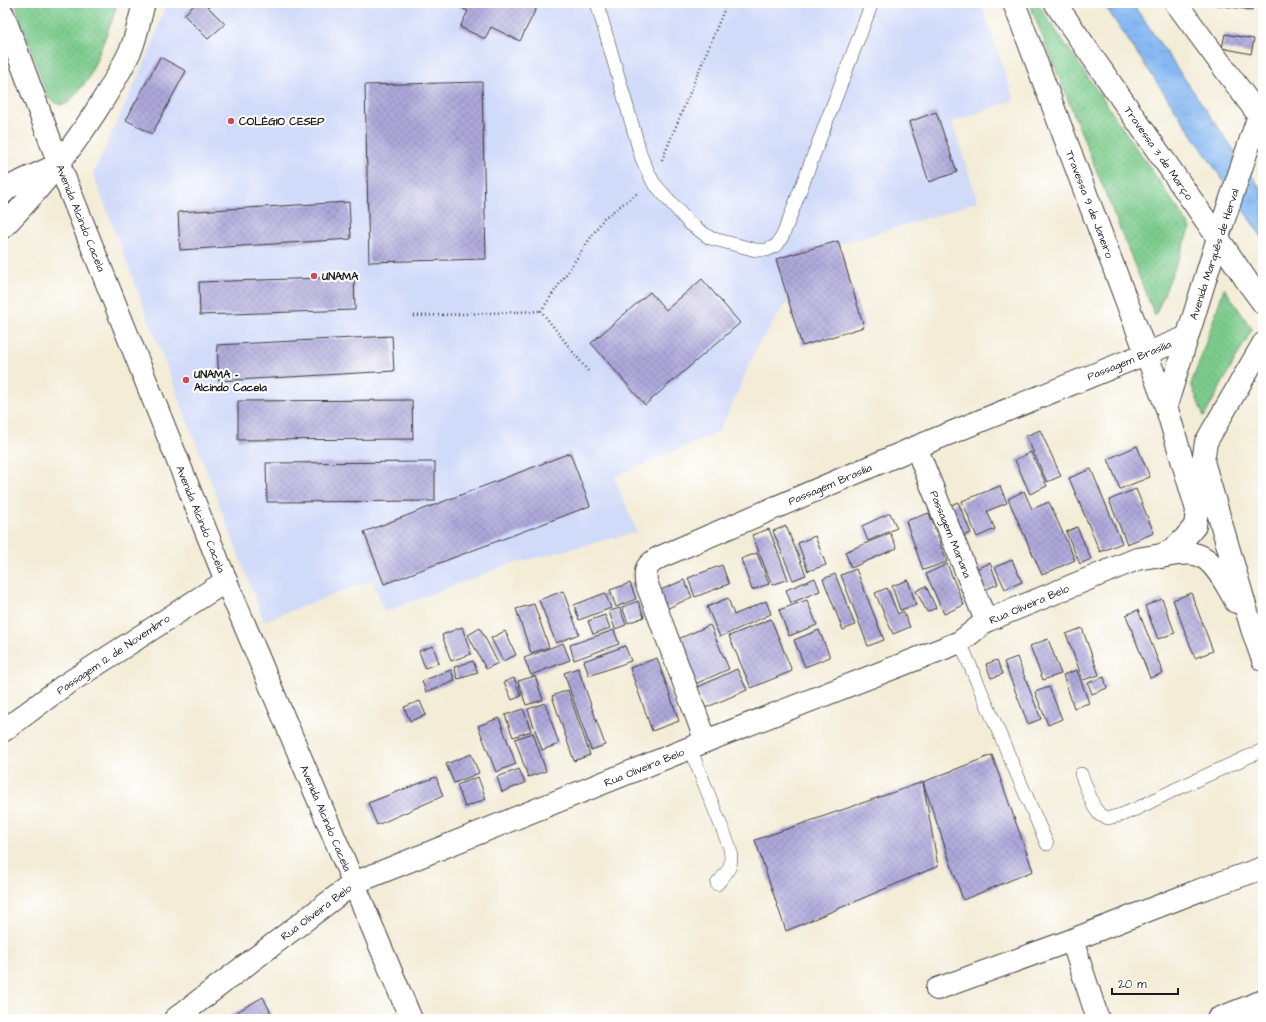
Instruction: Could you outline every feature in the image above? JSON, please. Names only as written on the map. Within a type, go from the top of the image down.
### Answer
[{"type":"main road","points":[[3,227],[60,164],[93,116],[132,47],[144,3]]},
{"type":"main road","name":"Travessa 9 de Janeiro","points":[[1014,3],[1166,406]]},
{"type":"main road","name":"Travessa 3 de Março","points":[[1055,3],[1219,235],[1249,284],[1263,303]]},
{"type":"main road","points":[[1176,3],[1260,116]]},
{"type":"main road","name":"Avenida Alcindo Cacela","points":[[3,14],[60,164],[226,581],[411,1019]]},
{"type":"main road","name":"Avenida Marquês de Herval","points":[[1166,406],[1219,235],[1260,116]]},
{"type":"main road","points":[[3,193],[9,188],[60,164]]},
{"type":"main road","name":"Passagem Brasília","points":[[698,744],[646,582],[646,571],[648,565],[658,558],[916,447],[1188,337]]},
{"type":"main road","points":[[1263,344],[1206,442],[1203,461],[1252,629],[1263,660]]},
{"type":"main road","name":"Rua Oliveira Belo","points":[[175,1019],[354,883],[698,744],[960,642],[986,621],[1137,558],[1161,555],[1173,550],[1184,540],[1195,526],[1197,510],[1166,406]]},
{"type":"main road","name":"Passagem Mariana","points":[[916,447],[986,621]]},
{"type":"main road","name":"Rua Oliveira Belo","points":[[1137,558],[1185,554],[1198,555],[1210,562],[1223,580],[1252,629]]},
{"type":"main road","name":"Passagem 12 de Novembro","points":[[3,731],[62,687],[226,581]]},
{"type":"main road","points":[[937,989],[1072,940],[1200,890],[1263,868]]},
{"type":"main road","points":[[1072,940],[1098,1019]]},
{"type":"main road","points":[[1218,1019],[1263,1001]]},
{"type":"lane","points":[[597,3],[642,159],[653,182],[689,223],[710,238],[756,250],[767,250],[777,244],[783,235],[872,3]]},
{"type":"lane","points":[[960,642],[1047,844]]},
{"type":"lane","points":[[698,744],[730,848],[732,860],[729,870],[717,884]]},
{"type":"lane","points":[[1081,774],[1094,807],[1100,815],[1108,818],[1121,815],[1138,808],[1263,750]]},
{"type":"path","points":[[540,311],[604,218],[653,182],[727,3]]},
{"type":"path","points":[[414,316],[540,311]]},
{"type":"path","points":[[540,311],[588,371]]},
{"type":"shaded area","points":[[166,3],[981,3],[1014,100],[952,122],[978,201],[945,213],[824,249],[757,346],[719,432],[614,477],[637,532],[511,564],[384,612],[373,580],[264,621],[93,174],[153,44]]},
{"type":"green space","points":[[15,3],[117,3],[113,18],[89,78],[66,104],[60,105],[48,98]]},
{"type":"green space","points":[[1029,3],[1037,3],[1191,228],[1155,316]]},
{"type":"green space","points":[[1224,288],[1252,329],[1204,417],[1191,384]]},
{"type":"water","points":[[1103,3],[1132,3],[1263,192],[1263,239]]},
{"type":"building","points":[[196,3],[204,3],[225,24],[208,39],[184,15]]},
{"type":"building","points":[[462,3],[539,3],[520,41],[491,27],[485,39],[460,27],[468,11],[460,7]]},
{"type":"building","points":[[1210,3],[1254,3],[1252,10]]},
{"type":"building","points":[[1225,34],[1254,39],[1251,54],[1222,48]]},
{"type":"building","points":[[160,57],[186,71],[152,134],[126,120]]},
{"type":"building","points":[[482,82],[486,259],[369,262],[365,85]]},
{"type":"building","points":[[936,112],[957,172],[929,182],[909,122]]},
{"type":"building","points":[[349,202],[351,239],[180,250],[178,212]]},
{"type":"building","points":[[838,241],[864,327],[802,346],[776,259]]},
{"type":"building","points":[[354,277],[355,310],[200,315],[199,282]]},
{"type":"building","points":[[702,279],[740,323],[645,405],[591,343],[650,292],[666,310]]},
{"type":"building","points":[[392,336],[394,371],[219,381],[217,345]]},
{"type":"building","points":[[412,400],[413,439],[238,440],[238,401]]},
{"type":"building","points":[[1040,430],[1061,476],[1047,482],[1026,436]]},
{"type":"building","points":[[1137,446],[1150,477],[1120,489],[1108,459]]},
{"type":"building","points":[[1031,452],[1047,486],[1030,494],[1015,460]]},
{"type":"building","points":[[570,453],[590,506],[384,584],[364,532]]},
{"type":"building","points":[[435,462],[435,501],[267,502],[266,463]]},
{"type":"building","points":[[1091,469],[1122,543],[1100,552],[1069,478]]},
{"type":"building","points":[[1000,486],[1007,503],[987,511],[995,529],[977,537],[962,501]]},
{"type":"building","points":[[1136,489],[1154,533],[1127,544],[1109,500]]},
{"type":"building","points":[[1024,491],[1032,509],[1049,502],[1075,560],[1042,575],[1008,499]]},
{"type":"building","points":[[958,502],[971,533],[958,538],[945,508]]},
{"type":"building","points":[[890,513],[897,528],[868,541],[862,526]]},
{"type":"building","points":[[929,513],[947,562],[923,570],[906,521]]},
{"type":"building","points":[[786,526],[806,575],[793,580],[773,531]]},
{"type":"building","points":[[1077,527],[1091,559],[1080,564],[1066,532]]},
{"type":"building","points":[[769,529],[788,579],[772,585],[752,535]]},
{"type":"building","points":[[890,533],[897,548],[851,568],[845,552]]},
{"type":"building","points":[[815,536],[826,565],[808,571],[798,543]]},
{"type":"building","points":[[757,553],[769,584],[752,590],[741,559]]},
{"type":"building","points":[[1012,560],[1022,582],[1005,589],[995,567]]},
{"type":"building","points":[[990,563],[998,584],[980,592],[971,571]]},
{"type":"building","points":[[947,564],[964,605],[944,614],[926,574]]},
{"type":"building","points":[[722,565],[729,584],[695,597],[688,578]]},
{"type":"building","points":[[856,569],[884,640],[868,646],[841,575]]},
{"type":"building","points":[[835,574],[855,625],[843,630],[823,579]]},
{"type":"building","points":[[815,578],[820,591],[791,603],[786,590]]},
{"type":"building","points":[[684,580],[692,597],[664,610],[656,592]]},
{"type":"building","points":[[908,580],[916,605],[900,610],[892,586]]},
{"type":"building","points":[[630,583],[636,599],[616,607],[610,590]]},
{"type":"building","points":[[926,586],[936,608],[927,612],[916,591]]},
{"type":"building","points":[[887,588],[898,614],[903,611],[910,627],[893,634],[875,593]]},
{"type":"building","points":[[563,591],[579,634],[556,643],[539,600]]},
{"type":"building","points":[[605,593],[611,608],[579,620],[574,605]]},
{"type":"building","points":[[1191,593],[1213,651],[1195,658],[1173,600]]},
{"type":"building","points":[[728,598],[734,615],[766,601],[771,614],[720,637],[707,607]]},
{"type":"building","points":[[1162,599],[1175,633],[1158,639],[1145,606]]},
{"type":"building","points":[[807,600],[817,625],[789,636],[779,610]]},
{"type":"building","points":[[638,601],[644,617],[628,623],[622,607]]},
{"type":"building","points":[[534,604],[549,647],[531,653],[516,609]]},
{"type":"building","points":[[620,608],[626,625],[615,629],[609,611]]},
{"type":"building","points":[[1138,610],[1163,673],[1150,678],[1126,615]]},
{"type":"building","points":[[605,615],[610,628],[593,634],[588,621]]},
{"type":"building","points":[[771,619],[792,671],[751,688],[729,636]]},
{"type":"building","points":[[710,625],[729,669],[695,684],[676,640]]},
{"type":"building","points":[[462,627],[471,654],[451,661],[442,635]]},
{"type":"building","points":[[480,628],[498,663],[486,669],[468,635]]},
{"type":"building","points":[[1082,628],[1099,675],[1083,680],[1066,634]]},
{"type":"building","points":[[614,630],[619,644],[574,660],[570,645]]},
{"type":"building","points":[[819,630],[830,657],[805,667],[794,640]]},
{"type":"building","points":[[505,631],[516,655],[503,661],[491,638]]},
{"type":"building","points":[[1048,639],[1061,674],[1043,680],[1030,646]]},
{"type":"building","points":[[563,643],[570,660],[531,675],[524,658]]},
{"type":"building","points":[[433,646],[439,663],[425,668],[419,651]]},
{"type":"building","points":[[625,646],[631,661],[589,676],[584,661]]},
{"type":"building","points":[[1017,657],[1041,719],[1028,724],[1004,662]]},
{"type":"building","points":[[657,658],[679,721],[652,731],[630,668]]},
{"type":"building","points":[[997,660],[1003,674],[991,678],[986,664]]},
{"type":"building","points":[[473,661],[478,673],[458,679],[454,667]]},
{"type":"building","points":[[578,668],[605,745],[591,750],[564,673]]},
{"type":"building","points":[[737,669],[747,690],[705,708],[696,688]]},
{"type":"building","points":[[451,670],[455,681],[426,692],[422,681]]},
{"type":"building","points":[[1077,670],[1089,703],[1074,708],[1063,675]]},
{"type":"building","points":[[535,676],[543,700],[526,705],[518,681]]},
{"type":"building","points":[[1104,677],[1107,688],[1092,694],[1088,683]]},
{"type":"building","points":[[514,678],[521,696],[512,700],[504,682]]},
{"type":"building","points":[[1049,687],[1062,719],[1048,725],[1035,692]]},
{"type":"building","points":[[568,690],[590,755],[574,761],[552,696]]},
{"type":"building","points":[[420,701],[426,715],[410,721],[404,707]]},
{"type":"building","points":[[545,703],[559,744],[542,750],[528,709]]},
{"type":"building","points":[[523,709],[531,731],[513,737],[505,715]]},
{"type":"building","points":[[499,718],[516,764],[496,772],[478,726]]},
{"type":"building","points":[[533,733],[546,771],[528,777],[515,739]]},
{"type":"building","points":[[471,754],[479,773],[454,783],[446,764]]},
{"type":"building","points":[[992,755],[1033,871],[963,900],[923,782]]},
{"type":"building","points":[[519,769],[525,783],[502,792],[497,777]]},
{"type":"building","points":[[436,777],[443,796],[377,825],[368,803]]},
{"type":"building","points":[[478,777],[486,799],[465,807],[457,785]]},
{"type":"building","points":[[923,782],[938,866],[786,931],[755,840]]},
{"type":"building","points":[[263,997],[274,1019],[224,1019]]},
{"type":"place","name":"COLÉGIO CESEP","points":[[231,121]]},
{"type":"place","name":"UNAMA","points":[[314,276]]},
{"type":"place","name":"UNAMA - Alcindo Cacela","points":[[186,380]]}]
